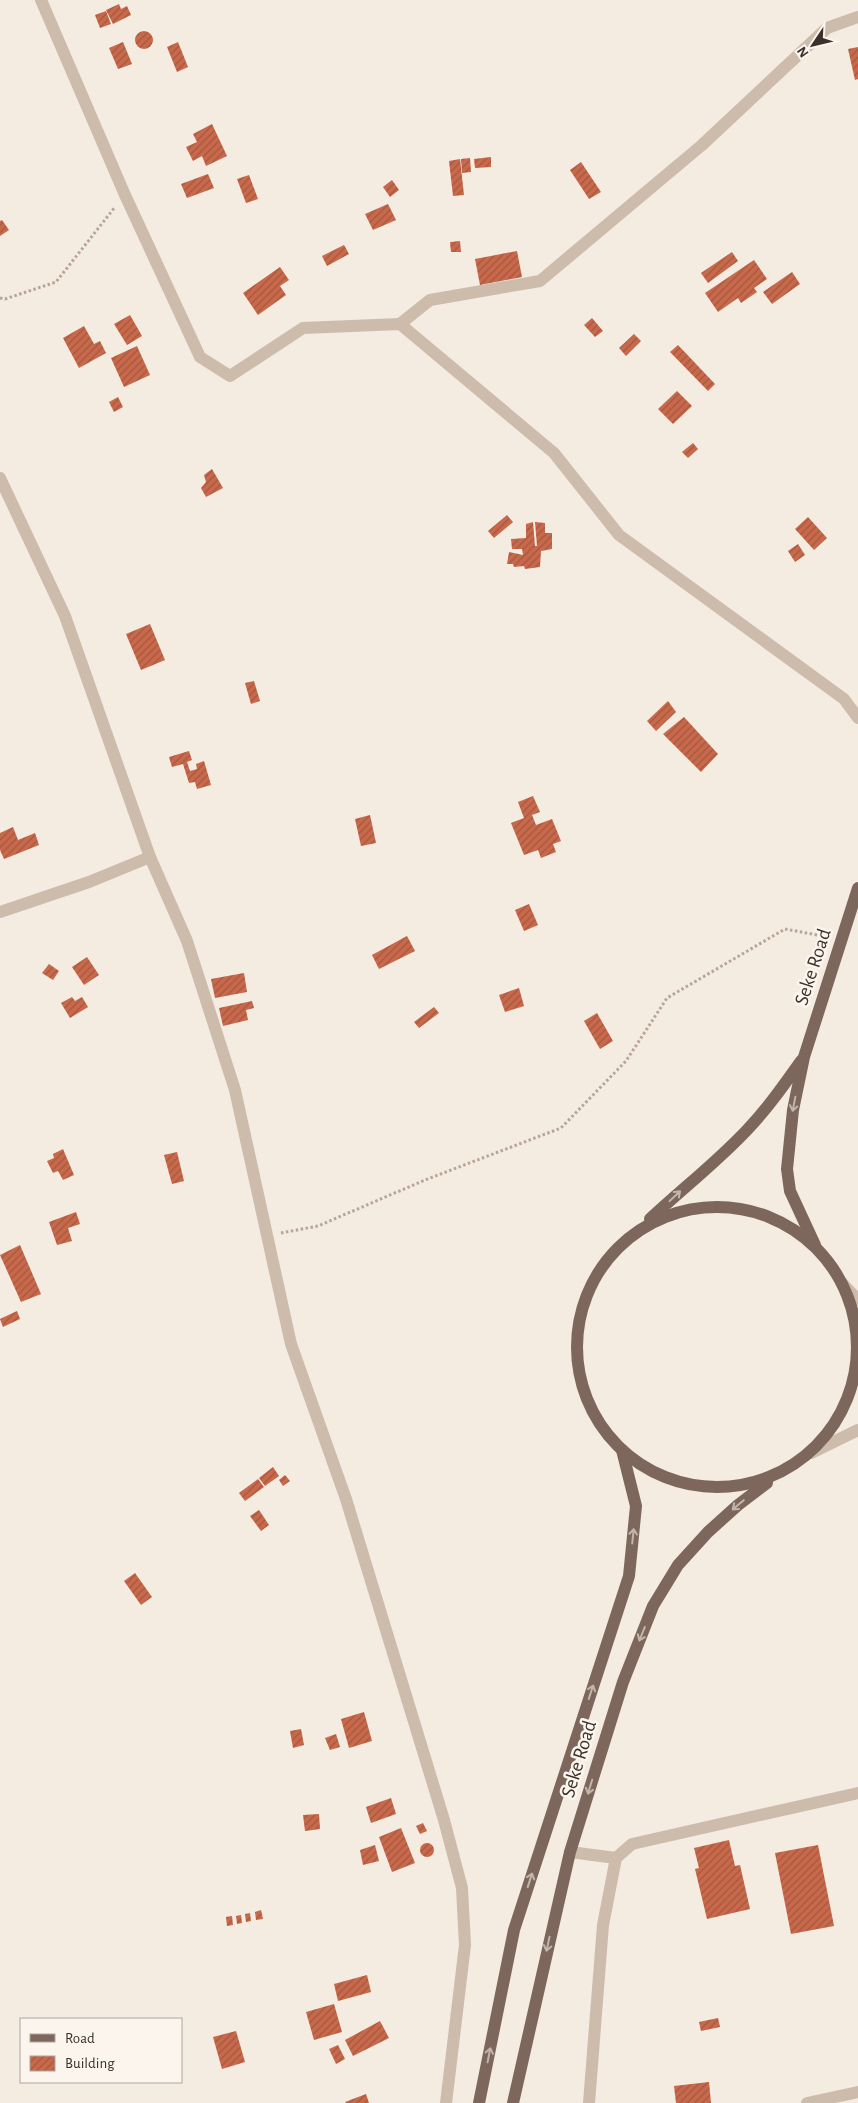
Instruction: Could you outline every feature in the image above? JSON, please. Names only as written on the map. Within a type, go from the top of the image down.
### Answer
[{"type":"main road","name":"Seke Road","points":[[804,1057],[858,888]]},
{"type":"main road","points":[[640,1229],[748,1130],[771,1103],[804,1057]]},
{"type":"main road","points":[[804,1057],[793,1110],[787,1169],[790,1191],[816,1247]]},
{"type":"main road","name":"Seke Road","points":[[513,2103],[570,1852],[623,1682],[653,1606],[678,1565],[708,1532],[738,1505],[777,1475],[811,1453],[832,1429],[847,1403],[856,1373],[858,1342],[853,1312],[842,1283],[816,1247],[791,1227],[762,1214],[731,1207],[699,1207],[668,1215],[640,1229],[618,1247],[600,1268],[587,1294],[579,1321],[576,1349],[583,1387],[589,1404],[603,1429],[622,1450],[644,1467],[669,1479],[696,1486],[732,1487],[751,1484],[777,1475]]},
{"type":"main road","name":"Seke Road","points":[[479,2103],[514,1930],[629,1576],[636,1506],[622,1450]]},
{"type":"street","points":[[41,0],[125,194],[200,358],[230,376],[303,328],[400,324],[430,300],[540,281],[702,145],[827,28],[858,17]]},
{"type":"street","points":[[400,324],[554,453],[619,535],[844,699],[858,718]]},
{"type":"street","points":[[0,478],[65,616],[150,858],[187,941],[235,1090],[291,1344],[346,1499],[444,1820],[462,1888],[465,1946],[446,2103]]},
{"type":"street","points":[[0,912],[89,882],[150,858]]},
{"type":"street","points":[[842,1283],[858,1300]]},
{"type":"street","points":[[811,1453],[858,1430]]},
{"type":"street","points":[[589,2103],[603,1925],[616,1858],[632,1844],[858,1793]]},
{"type":"street","points":[[570,1852],[616,1858]]},
{"type":"street","points":[[807,2103],[858,2092]]},
{"type":"path","points":[[0,298],[5,299],[56,282],[125,194]]},
{"type":"path","points":[[268,1236],[318,1226],[425,1180],[561,1128],[626,1061],[667,998],[786,929],[842,940]]},
{"type":"building","points":[[119,4],[121,9],[127,6],[131,15],[113,24],[106,10]]},
{"type":"building","points":[[106,11],[111,24],[100,28],[95,15]]},
{"type":"building","points":[[144,31],[150,34],[153,40],[150,46],[144,49],[138,46],[135,40],[138,34]]},
{"type":"building","points":[[123,42],[132,64],[118,69],[109,48]]},
{"type":"building","points":[[178,42],[188,67],[177,72],[167,47]]},
{"type":"building","points":[[858,47],[858,79],[855,80],[848,49]]},
{"type":"building","points":[[212,124],[227,156],[206,166],[202,156],[193,161],[186,147],[197,142],[193,134]]},
{"type":"building","points":[[491,157],[491,167],[475,168],[474,159]]},
{"type":"building","points":[[470,158],[471,172],[462,173],[461,159]]},
{"type":"building","points":[[460,159],[464,195],[453,196],[449,161]]},
{"type":"building","points":[[581,162],[601,192],[589,199],[570,170]]},
{"type":"building","points":[[208,174],[214,188],[187,198],[181,184]]},
{"type":"building","points":[[249,175],[258,199],[246,203],[237,179]]},
{"type":"building","points":[[392,180],[399,190],[390,197],[383,187]]},
{"type":"building","points":[[388,204],[396,220],[373,230],[365,214]]},
{"type":"building","points":[[2,220],[9,230],[0,236],[0,221]]},
{"type":"building","points":[[460,241],[461,252],[451,252],[450,242]]},
{"type":"building","points":[[344,245],[349,254],[327,266],[322,256]]},
{"type":"building","points":[[517,251],[522,277],[480,285],[475,259]]},
{"type":"building","points":[[732,252],[738,261],[708,283],[701,273]]},
{"type":"building","points":[[754,260],[767,279],[754,288],[757,292],[741,303],[738,298],[718,312],[705,293]]},
{"type":"building","points":[[280,267],[289,280],[280,286],[286,295],[258,315],[243,293]]},
{"type":"building","points":[[792,272],[800,284],[772,304],[763,292]]},
{"type":"building","points":[[130,315],[142,336],[127,345],[114,324]]},
{"type":"building","points":[[592,318],[603,331],[595,337],[584,325]]},
{"type":"building","points":[[84,326],[94,344],[100,341],[106,353],[79,368],[63,338]]},
{"type":"building","points":[[634,334],[641,341],[626,356],[619,348]]},
{"type":"building","points":[[678,345],[715,384],[708,391],[670,352]]},
{"type":"building","points":[[137,346],[150,375],[124,387],[111,358]]},
{"type":"building","points":[[677,391],[692,406],[673,424],[658,409]]},
{"type":"building","points":[[118,397],[123,407],[114,412],[109,402]]},
{"type":"building","points":[[693,443],[698,449],[688,458],[682,452]]},
{"type":"building","points":[[212,469],[223,488],[206,497],[201,488],[206,482],[204,475]]},
{"type":"building","points":[[507,515],[513,522],[494,538],[488,531]]},
{"type":"building","points":[[808,517],[827,538],[814,550],[795,529]]},
{"type":"building","points":[[533,522],[535,546],[537,546],[535,522],[545,523],[545,533],[552,533],[552,549],[541,551],[540,567],[525,569],[524,566],[514,567],[513,564],[507,564],[509,552],[523,555],[522,549],[512,549],[511,539],[526,538],[526,524]]},
{"type":"building","points":[[798,544],[805,555],[795,562],[788,551]]},
{"type":"building","points":[[150,624],[165,660],[141,670],[126,634]]},
{"type":"building","points":[[254,681],[260,701],[251,704],[245,683]]},
{"type":"building","points":[[668,701],[676,712],[656,731],[647,721]]},
{"type":"building","points":[[684,717],[718,754],[701,772],[663,734]]},
{"type":"building","points":[[189,751],[192,760],[187,762],[190,771],[197,769],[196,764],[204,761],[211,785],[197,789],[195,782],[189,783],[183,764],[172,767],[169,757]]},
{"type":"building","points":[[533,796],[540,812],[532,815],[536,825],[552,819],[561,841],[553,844],[556,852],[541,858],[538,850],[524,855],[511,823],[524,818],[518,802]]},
{"type":"building","points":[[370,815],[376,843],[361,846],[355,819]]},
{"type":"building","points":[[13,827],[18,840],[35,833],[39,845],[4,859],[0,850],[0,833]]},
{"type":"building","points":[[529,904],[538,925],[524,931],[515,910]]},
{"type":"building","points":[[407,936],[415,951],[379,969],[372,955]]},
{"type":"building","points":[[87,957],[99,975],[84,985],[72,967]]},
{"type":"building","points":[[49,964],[59,971],[53,980],[42,973]]},
{"type":"building","points":[[244,973],[247,992],[215,998],[211,979]]},
{"type":"building","points":[[519,988],[524,1006],[505,1012],[499,995]]},
{"type":"building","points":[[72,997],[75,1001],[82,997],[88,1007],[70,1018],[61,1003]]},
{"type":"building","points":[[252,1001],[254,1008],[246,1010],[248,1020],[223,1026],[219,1008]]},
{"type":"building","points":[[434,1007],[439,1013],[419,1028],[414,1022]]},
{"type":"building","points":[[597,1013],[613,1041],[600,1049],[584,1021]]},
{"type":"building","points":[[63,1149],[74,1175],[63,1180],[58,1171],[53,1173],[47,1161],[54,1158],[53,1154]]},
{"type":"building","points":[[177,1152],[184,1181],[172,1184],[164,1155]]},
{"type":"building","points":[[76,1212],[80,1224],[68,1228],[72,1241],[57,1245],[49,1222]]},
{"type":"building","points":[[20,1245],[41,1294],[21,1302],[0,1255]]},
{"type":"building","points":[[17,1311],[20,1319],[3,1327],[0,1319]]},
{"type":"building","points":[[273,1467],[279,1476],[265,1486],[259,1478]]},
{"type":"building","points":[[285,1475],[290,1481],[283,1486],[279,1480]]},
{"type":"building","points":[[258,1479],[264,1487],[245,1501],[239,1493]]},
{"type":"building","points":[[259,1510],[269,1525],[261,1531],[250,1516]]},
{"type":"building","points":[[135,1573],[152,1597],[141,1605],[124,1581]]},
{"type":"building","points":[[364,1712],[372,1741],[349,1748],[341,1719]]},
{"type":"building","points":[[301,1729],[304,1745],[293,1748],[290,1731]]},
{"type":"building","points":[[336,1734],[340,1747],[330,1750],[325,1738]]},
{"type":"building","points":[[391,1798],[396,1814],[371,1823],[366,1807]]},
{"type":"building","points":[[319,1814],[320,1829],[305,1831],[303,1815]]},
{"type":"building","points":[[423,1823],[427,1831],[420,1834],[416,1826]]},
{"type":"building","points":[[401,1828],[415,1863],[392,1872],[379,1837]]},
{"type":"building","points":[[729,1840],[735,1866],[740,1865],[750,1909],[707,1919],[695,1869],[699,1868],[694,1848]]},
{"type":"building","points":[[427,1843],[432,1845],[434,1850],[432,1855],[427,1857],[422,1855],[420,1850],[422,1845]]},
{"type":"building","points":[[375,1845],[379,1861],[363,1865],[360,1850]]},
{"type":"building","points":[[818,1845],[834,1926],[791,1934],[775,1853]]},
{"type":"building","points":[[261,1910],[263,1919],[256,1920],[255,1912]]},
{"type":"building","points":[[250,1913],[251,1921],[246,1922],[245,1914]]},
{"type":"building","points":[[241,1915],[242,1923],[237,1924],[236,1916]]},
{"type":"building","points":[[232,1916],[233,1925],[227,1926],[226,1917]]},
{"type":"building","points":[[367,1975],[371,1992],[338,2001],[334,1984]]},
{"type":"building","points":[[334,2004],[342,2032],[314,2040],[306,2012]]},
{"type":"building","points":[[718,2018],[720,2027],[701,2031],[699,2022]]},
{"type":"building","points":[[380,2021],[389,2038],[353,2056],[345,2040]]},
{"type":"building","points":[[236,2031],[245,2062],[222,2069],[213,2037]]},
{"type":"building","points":[[338,2045],[345,2059],[336,2064],[329,2049]]},
{"type":"building","points":[[709,2082],[711,2103],[676,2103],[674,2086]]},
{"type":"building","points":[[366,2094],[369,2103],[345,2102]]}]
